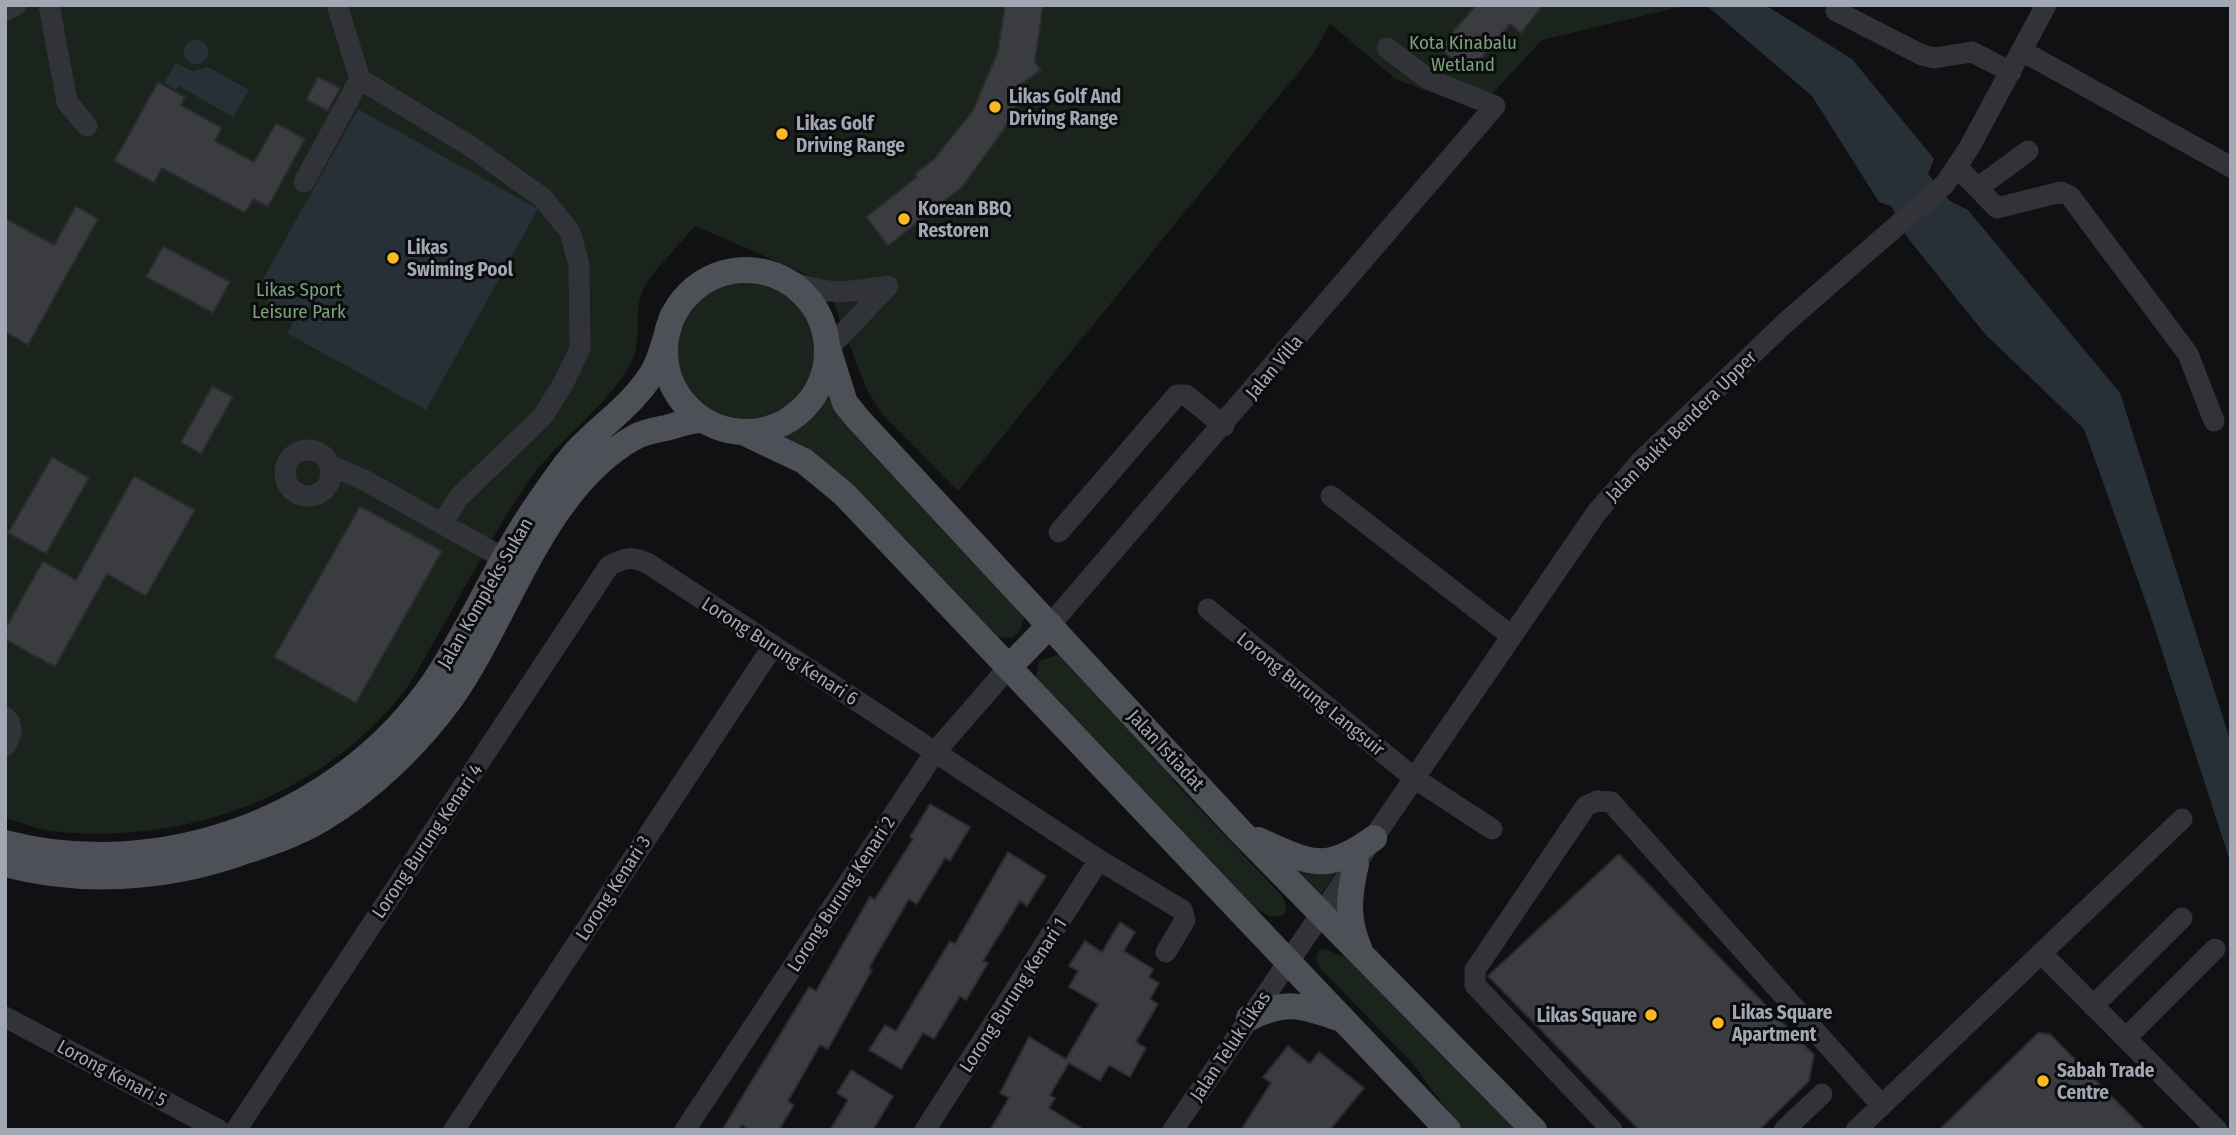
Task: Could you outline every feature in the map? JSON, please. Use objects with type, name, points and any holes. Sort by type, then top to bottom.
[{"type":"main road","points":[[745,433],[771,429],[794,418],[813,399],[825,375],[828,349],[823,322],[810,298],[789,281],[763,271],[736,270],[710,278],[688,294],[672,317],[665,345],[668,374],[680,400],[702,420],[715,427],[745,433],[784,449],[823,475],[1448,1130]]},
{"type":"main road","name":"Jalan Kompleks Sukan","points":[[5,843],[39,852],[70,855],[149,853],[193,845],[279,815],[310,798],[368,757],[408,717],[467,632],[528,517],[576,452],[643,387],[655,369],[672,317]]},
{"type":"main road","name":"Jalan Istiadat","points":[[828,349],[845,403],[858,419],[1241,832],[1534,1130]]},
{"type":"main road","name":"Jalan Kompleks Sukan","points":[[5,864],[68,875],[139,874],[198,867],[262,846],[321,820],[367,787],[414,742],[452,697],[548,529],[576,486],[596,464],[638,435],[702,420]]},
{"type":"main road","points":[[1009,667],[1050,625]]},
{"type":"main road","points":[[1241,832],[1299,859],[1323,862],[1350,856],[1374,838]]},
{"type":"main road","points":[[1356,864],[1349,896],[1350,927],[1361,953]]},
{"type":"main road","points":[[1249,1018],[1272,1006],[1290,1005],[1302,1006],[1343,1020]]},
{"type":"street","points":[[5,11],[16,5]]},
{"type":"street","points":[[49,5],[67,103],[87,126]]},
{"type":"street","points":[[337,5],[360,79],[470,146],[543,198],[570,232],[579,265],[580,349],[563,384],[543,415],[458,497],[442,524]]},
{"type":"street","name":"Jalan Bukit Bendera Upper","points":[[1322,913],[1510,635],[1597,512],[1642,461],[1785,323],[1895,229],[1951,176],[2046,5]]},
{"type":"street","points":[[1836,11],[1922,55],[1934,58],[1972,52],[2011,72]]},
{"type":"street","name":"Jalan Villa","points":[[1050,625],[1224,426],[1495,106],[1428,79],[1387,48]]},
{"type":"street","points":[[2022,51],[2231,167]]},
{"type":"street","points":[[304,182],[360,79]]},
{"type":"street","points":[[1979,187],[2028,151]]},
{"type":"street","points":[[1951,176],[1979,187],[2000,209],[2062,192],[2070,196],[2188,354],[2214,421]]},
{"type":"street","points":[[789,281],[821,292],[845,293],[888,286],[828,349]]},
{"type":"street","points":[[1059,532],[1177,395],[1186,395],[1224,426]]},
{"type":"street","points":[[330,465],[505,559]]},
{"type":"street","points":[[1331,496],[1510,635]]},
{"type":"street","name":"Lorong Burung Kenari 6","points":[[624,558],[634,556],[649,564],[1099,860],[1186,914],[1183,925],[1166,952]]},
{"type":"street","name":"Lorong Burung Kenari 4","points":[[236,1130],[609,566],[624,558]]},
{"type":"street","name":"Lorong Burung Langsuir","points":[[1208,609],[1414,778],[1492,829]]},
{"type":"street","name":"Lorong Kenari 3","points":[[454,1130],[773,646]]},
{"type":"street","name":"Lorong Burung Kenari 2","points":[[685,1130],[934,752],[1009,667]]},
{"type":"street","points":[[5,717],[11,725],[11,735],[5,746]]},
{"type":"street","points":[[1612,1130],[1475,985],[1475,971],[1586,806],[1597,801],[1611,802],[1881,1106]]},
{"type":"street","points":[[1856,1130],[2182,819]]},
{"type":"street","name":"Lorong Burung Kenari 1","points":[[925,1130],[1099,860]]},
{"type":"street","name":"Jalan Teluk Likas","points":[[1179,1128],[1249,1018],[1322,913]]},
{"type":"street","points":[[2093,1006],[2182,918]]},
{"type":"street","points":[[2126,1038],[2215,949]]},
{"type":"street","points":[[2041,954],[2217,1130]]},
{"type":"street","name":"Lorong Kenari 5","points":[[5,1017],[219,1130]]},
{"type":"street","points":[[1784,1130],[1822,1094]]},
{"type":"green space","name":"Likas Sport Leisure Park","points":[[5,5],[1688,5],[1542,40],[1478,109],[1397,80],[1330,24],[1314,53],[958,491],[882,414],[866,388],[826,283],[695,226],[658,268],[642,292],[636,348],[630,365],[607,397],[551,454],[526,485],[413,678],[372,727],[334,759],[291,786],[246,806],[199,821],[150,830],[100,834],[51,831],[5,818]]},
{"type":"green space","points":[[749,281],[776,287],[800,302],[815,326],[821,353],[815,380],[800,404],[776,419],[749,425],[722,419],[698,404],[683,380],[677,353],[683,326],[698,302],[722,287]]},
{"type":"green space","points":[[828,395],[834,407],[1024,617],[1021,629],[1013,638],[994,637],[781,436],[806,423]]},
{"type":"green space","points":[[1061,654],[1142,735],[1178,786],[1282,896],[1287,907],[1283,915],[1272,917],[1248,905],[1036,678],[1039,661]]},
{"type":"green space","points":[[1283,857],[1344,861],[1320,895]]},
{"type":"green space","points":[[1325,949],[1354,961],[1516,1130],[1462,1130],[1412,1063],[1320,968],[1316,957],[1320,950]]},
{"type":"shaded area","points":[[1706,5],[1765,5],[1852,59],[1934,159],[1928,174],[1950,201],[1968,210],[2120,393],[2231,743],[2231,864],[2150,614],[2084,429],[1985,334],[1907,237],[1891,206],[1879,202],[1812,96]]},
{"type":"shaded area","points":[[196,40],[205,43],[208,52],[205,61],[196,64],[187,61],[184,52],[187,43]]},
{"type":"shaded area","points":[[176,63],[192,71],[208,67],[249,90],[233,117],[179,86],[176,90],[164,83]]},
{"type":"shaded area","name":"Likas Swiming Pool","points":[[358,109],[538,209],[426,410],[287,333],[295,319],[266,304],[275,288],[262,281]]},
{"type":"building","name":"Likas Golf And Driving Range","points":[[1005,5],[1043,5],[1035,62],[1041,70],[1020,85],[1028,98],[1017,104],[1005,128],[962,187],[888,246],[866,217],[917,177],[915,174],[934,159],[973,110],[998,51]]},
{"type":"building","points":[[1476,5],[1543,5],[1521,33],[1510,24],[1469,73],[1439,48]]},
{"type":"building","points":[[318,77],[340,88],[328,111],[306,100]]},
{"type":"building","points":[[158,82],[185,97],[181,105],[222,128],[215,141],[254,162],[276,123],[305,139],[268,207],[253,199],[245,213],[162,168],[154,183],[114,161]]},
{"type":"building","points":[[76,206],[98,219],[28,345],[5,332],[5,218],[54,245]]},
{"type":"building","points":[[163,246],[230,282],[213,313],[146,277]]},
{"type":"building","points":[[212,386],[233,397],[201,454],[181,442]]},
{"type":"building","points":[[52,457],[89,478],[46,554],[8,533]]},
{"type":"building","points":[[134,476],[195,510],[146,596],[107,574],[55,667],[5,639],[5,629],[43,561],[76,580]]},
{"type":"building","points":[[360,506],[442,551],[356,703],[274,657]]},
{"type":"building","points":[[930,804],[970,827],[950,861],[945,858],[917,904],[909,899],[869,968],[872,970],[828,1049],[820,1045],[788,1101],[794,1105],[779,1130],[750,1130],[742,1125],[739,1130],[722,1130],[809,987],[816,991],[870,897],[875,899],[913,839],[910,837]]},
{"type":"building","points":[[1008,852],[1046,876],[1027,906],[1020,901],[983,961],[988,963],[966,1000],[960,996],[934,1039],[923,1033],[901,1069],[869,1050],[885,1025],[896,1031],[950,941],[955,944]]},
{"type":"building","name":"Likas Square","points":[[1619,854],[1814,1055],[1809,1081],[1759,1130],[1639,1130],[1488,976]]},
{"type":"building","points":[[1120,922],[1135,932],[1124,951],[1153,969],[1149,977],[1159,983],[1150,999],[1158,1004],[1136,1042],[1146,1048],[1130,1077],[1109,1065],[1100,1081],[1069,1063],[1050,1095],[1055,1098],[1049,1108],[1084,1130],[990,1130],[1009,1098],[1000,1093],[1029,1037],[1066,1059],[1098,1004],[1069,987],[1078,971],[1069,966],[1085,941],[1102,952]]},
{"type":"building","name":"Sabah Trade Centre","points":[[2038,1033],[2050,1034],[2145,1130],[1939,1130]]},
{"type":"building","points":[[1288,1046],[1310,1064],[1319,1052],[1364,1088],[1330,1130],[1241,1130],[1271,1083],[1263,1077]]},
{"type":"building","points":[[851,1070],[893,1096],[873,1130],[830,1130],[848,1100],[837,1093]]},
{"type":"place","name":"Likas Golf And Driving Range","points":[[995,107]]},
{"type":"place","name":"Likas Golf Driving Range","points":[[782,134]]},
{"type":"place","name":"Korean BBQ Restoren","points":[[904,219]]},
{"type":"place","name":"Likas Swiming Pool","points":[[393,258]]},
{"type":"place","name":"Likas Square","points":[[1651,1015]]},
{"type":"place","name":"Likas Square Apartment","points":[[1718,1023]]},
{"type":"place","name":"Sabah Trade Centre","points":[[2043,1081]]},
{"type":"park label","name":"Kota Kinabalu Wetland","points":[[1463,53]]}]
